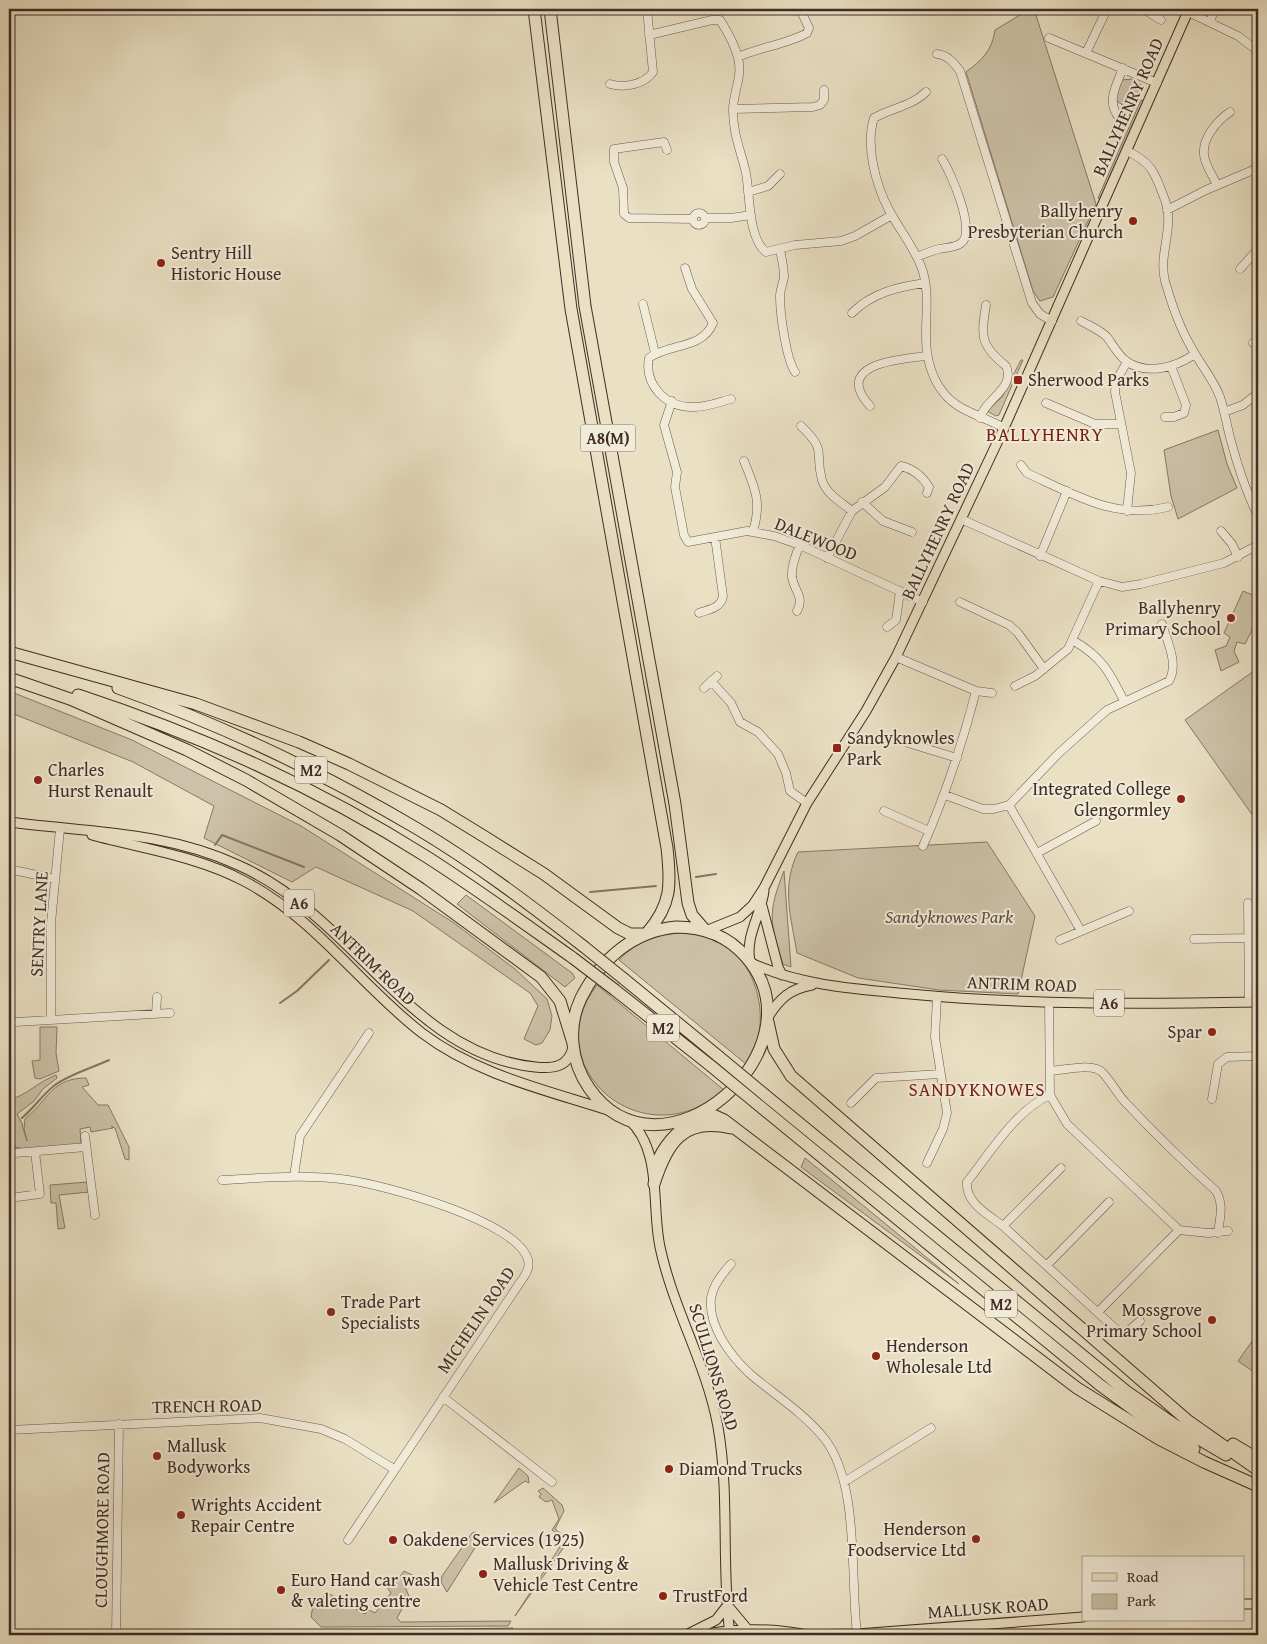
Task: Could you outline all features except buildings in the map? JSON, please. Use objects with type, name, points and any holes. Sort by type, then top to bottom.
[{"type":"highway","name":"A8(M)","points":[[534,9],[571,309],[667,848],[670,889],[663,911],[645,933]]},
{"type":"highway","name":"A8(M)","points":[[550,9],[573,215],[592,351],[675,804],[688,903],[692,915],[707,930]]},
{"type":"highway","points":[[9,654],[196,704],[255,724],[332,756],[396,786],[478,832],[544,874],[624,932],[645,933]]},
{"type":"highway","name":"M2","points":[[9,654],[67,671],[158,702],[210,723],[300,764],[418,829],[480,870],[583,946],[1126,1390],[1175,1425],[1258,1470]]},
{"type":"highway","points":[[9,677],[70,699],[187,750],[246,780],[340,835],[421,889],[541,977],[560,1002],[573,1045]]},
{"type":"highway","name":"M2","points":[[9,677],[124,710],[187,734],[318,795],[426,857],[573,958],[614,990],[710,1066],[1100,1385],[1182,1442],[1258,1486]]},
{"type":"highway","name":"A6","points":[[676,927],[707,930],[736,947],[751,962],[763,985],[768,1019],[763,1044],[750,1066],[724,1097],[707,1111],[694,1117],[652,1125],[628,1119],[601,1101],[588,1087],[578,1069],[573,1045],[575,1018],[585,992],[612,956],[626,944],[645,933],[676,927]]},
{"type":"highway","points":[[768,1019],[774,1050],[791,1076],[1187,1420],[1258,1470]]},
{"type":"highway","points":[[694,1117],[713,1115],[735,1129],[1077,1388],[1159,1439],[1258,1486]]},
{"type":"highway","points":[[654,1184],[666,1150],[686,1130],[708,1125],[735,1129]]},
{"type":"highway","points":[[1156,1393],[1258,1459]]},
{"type":"main road","name":"BALLYHENRY ROAD","points":[[707,930],[740,917],[753,906],[807,803],[866,710],[896,657],[1004,428],[1188,10]]},
{"type":"main road","name":"ANTRIM ROAD","points":[[9,822],[80,831],[116,832],[172,842],[216,855],[257,874],[280,888],[312,913],[429,1023],[458,1043],[509,1064],[553,1068],[564,1064],[569,1059],[573,1045]]},
{"type":"main road","name":"ANTRIM ROAD","points":[[80,831],[192,860],[244,881],[273,899],[308,925],[408,1021],[454,1054],[500,1076],[616,1112]]},
{"type":"main road","name":"BALLYHENRY ROAD","points":[[751,962],[749,943],[762,904],[764,888]]},
{"type":"main road","points":[[762,904],[778,967],[782,975]]},
{"type":"main road","name":"ANTRIM ROAD","points":[[751,962],[782,975],[815,984],[937,996],[1049,1002],[1254,1002]]},
{"type":"main road","name":"ANTRIM ROAD","points":[[768,1019],[786,994],[792,990],[815,984]]},
{"type":"main road","name":"SCULLIONS ROAD","points":[[654,1171],[661,1152],[670,1140],[694,1117]]},
{"type":"main road","name":"SCULLIONS ROAD","points":[[628,1119],[644,1138],[654,1171],[655,1216],[661,1253],[718,1427],[725,1488],[729,1634]]},
{"type":"main road","points":[[1244,1604],[1258,1604]]},
{"type":"main road","points":[[686,1635],[713,1622],[728,1606],[748,1630],[729,1634],[702,1635]]},
{"type":"main road","name":"MALLUSK ROAD","points":[[748,1630],[792,1632],[806,1635],[904,1633],[1082,1617]]},
{"type":"street","points":[[610,84],[622,85],[648,80],[653,72],[647,9]]},
{"type":"street","points":[[738,57],[757,48],[799,37],[807,33],[809,28],[800,9]]},
{"type":"street","points":[[1086,53],[1107,9]]},
{"type":"street","points":[[1144,9],[1162,20]]},
{"type":"street","points":[[1210,21],[1215,9]]},
{"type":"street","points":[[1188,10],[1238,36],[1258,51]]},
{"type":"street","points":[[649,35],[712,20],[720,20],[738,57],[740,71],[733,109],[734,136],[746,173],[751,215],[759,247],[766,252],[795,245],[841,241],[855,236],[892,215]]},
{"type":"street","points":[[1049,38],[1157,83]]},
{"type":"street","points":[[937,54],[942,54],[954,62],[960,71],[1032,303],[1044,318],[1052,321]]},
{"type":"street","points":[[1117,115],[1112,108],[1112,96],[1123,68]]},
{"type":"street","points":[[733,109],[814,107],[824,100],[824,90]]},
{"type":"street","points":[[926,92],[910,104],[886,111],[874,118],[871,139],[874,165],[892,215],[917,257],[925,283],[925,348],[939,387],[962,410],[1004,428]]},
{"type":"street","points":[[1217,185],[1204,156],[1204,146],[1219,119],[1230,112]]},
{"type":"street","points":[[667,150],[664,142],[614,149],[614,162],[623,188],[624,214],[629,218],[693,219],[696,224],[701,224],[705,218],[731,218],[751,215]]},
{"type":"street","points":[[1127,151],[1143,159],[1151,169],[1167,210],[1169,231],[1162,263],[1165,280],[1188,342],[1210,376],[1224,412],[1240,473],[1258,516]]},
{"type":"street","points":[[917,257],[941,248],[954,247],[963,242],[966,237],[967,228],[956,186],[942,160]]},
{"type":"street","points":[[1167,210],[1217,185],[1258,168]]},
{"type":"street","points":[[748,192],[768,186],[780,174]]},
{"type":"street","points":[[1240,269],[1258,249]]},
{"type":"street","points":[[780,250],[784,271],[780,305],[786,336],[786,352],[795,372]]},
{"type":"street","points":[[685,268],[692,289],[713,323],[703,337],[675,348],[655,353],[649,358],[651,383],[656,391],[672,401],[692,407],[731,399]]},
{"type":"street","points":[[852,313],[860,304],[895,287],[925,283]]},
{"type":"street","points":[[643,304],[655,353]]},
{"type":"street","points":[[980,418],[984,407],[1004,387],[1008,378],[1006,366],[993,357],[984,342],[986,305]]},
{"type":"street","points":[[1081,321],[1106,336],[1127,362],[1152,370],[1172,366],[1195,354]]},
{"type":"street","points":[[870,406],[858,389],[857,384],[863,373],[876,365],[927,356]]},
{"type":"street","points":[[1127,362],[1116,380],[1115,392],[1131,473],[1128,511]]},
{"type":"street","points":[[1165,417],[1174,417],[1184,413],[1186,409],[1186,404],[1172,366]]},
{"type":"street","points":[[1224,412],[1243,405],[1258,393]]},
{"type":"street","name":"DALEWOOD","points":[[672,401],[664,425],[677,472],[675,487],[684,535],[688,542],[753,532],[800,544],[923,602]]},
{"type":"street","points":[[1046,403],[1095,424],[1120,424]]},
{"type":"street","points":[[801,426],[818,444],[822,480],[825,487],[833,497],[852,511]]},
{"type":"street","points":[[744,461],[758,500],[759,514],[753,532]]},
{"type":"street","points":[[1021,465],[1027,473],[1086,500],[1128,511],[1148,512],[1168,507]]},
{"type":"street","points":[[827,558],[852,511],[885,487],[901,466],[911,468],[924,479],[929,487],[927,493]]},
{"type":"street","points":[[1040,556],[1067,491]]},
{"type":"street","points":[[862,502],[883,521],[912,532]]},
{"type":"street","points":[[961,520],[1099,581],[1122,587],[1210,567],[1238,557],[1258,545]]},
{"type":"street","points":[[1221,531],[1232,544],[1238,557]]},
{"type":"street","points":[[699,612],[717,607],[722,603],[723,596],[715,537]]},
{"type":"street","points":[[797,611],[801,605],[801,598],[792,576],[800,544]]},
{"type":"street","points":[[1016,686],[1044,669],[1068,649],[1074,641],[1099,581]]},
{"type":"street","points":[[887,627],[896,620],[900,591]]},
{"type":"street","points":[[960,602],[1009,625],[1018,632],[1044,669]]},
{"type":"street","points":[[945,795],[983,809],[994,809],[1009,805],[1107,710],[1124,701],[1159,688],[1169,681],[1173,674],[1173,663],[1162,624]]},
{"type":"street","points":[[1074,641],[1095,653],[1105,664],[1124,701]]},
{"type":"street","points":[[896,657],[976,691],[992,692]]},
{"type":"street","points":[[704,688],[714,679],[731,703],[740,722],[758,732],[778,754],[786,773],[790,791],[807,803]]},
{"type":"street","points":[[923,846],[945,795],[976,691]]},
{"type":"street","points":[[908,743],[957,758]]},
{"type":"street","points":[[1009,805],[1080,931]]},
{"type":"street","points":[[884,811],[930,831]]},
{"type":"street","points":[[1037,853],[1096,821]]},
{"type":"street","name":"SENTRY LANE","points":[[51,1020],[50,923],[60,829]]},
{"type":"street","points":[[9,873],[18,871],[55,879]]},
{"type":"street","points":[[1248,904],[1248,938],[1254,1002]]},
{"type":"street","points":[[1060,940],[1129,911]]},
{"type":"street","points":[[1194,939],[1248,938]]},
{"type":"street","points":[[927,1163],[943,1129],[947,1113],[936,1037],[937,996]]},
{"type":"street","points":[[156,1014],[157,997]]},
{"type":"street","points":[[1049,1002],[1050,1095],[1067,1124],[1179,1230],[1228,1231]]},
{"type":"street","points":[[20,1024],[51,1020],[170,1013]]},
{"type":"street","points":[[294,1176],[300,1136],[369,1033]]},
{"type":"street","points":[[1212,1099],[1218,1064],[1227,1057],[1258,1056]]},
{"type":"street","points":[[1050,1071],[1081,1068],[1098,1069],[1106,1075],[1111,1086],[1126,1103],[1216,1191],[1222,1210],[1218,1232]]},
{"type":"street","points":[[850,1103],[876,1078],[940,1074]]},
{"type":"street","points":[[1050,1095],[1032,1104],[967,1182],[966,1190],[971,1200],[1047,1265],[1118,1331],[1126,1333],[1140,1320]]},
{"type":"street","points":[[85,1136],[95,1215]]},
{"type":"street","points":[[9,1149],[15,1153],[86,1147]]},
{"type":"street","points":[[17,1197],[40,1194],[35,1152]]},
{"type":"street","points":[[1003,1226],[1061,1168]]},
{"type":"street","name":"MICHELIN ROAD","points":[[222,1180],[294,1176],[347,1180],[399,1190],[437,1202],[480,1220],[522,1248],[528,1259],[529,1267],[348,1540]]},
{"type":"street","points":[[1047,1265],[1109,1202]]},
{"type":"street","points":[[1098,1312],[1179,1230]]},
{"type":"street","points":[[731,1264],[717,1282],[711,1297],[712,1310],[723,1340],[744,1368],[822,1436],[836,1456],[844,1482],[857,1634]]},
{"type":"street","points":[[443,1397],[552,1482]]},
{"type":"street","name":"TRENCH ROAD","points":[[9,1430],[242,1418],[298,1423],[321,1429],[345,1439],[394,1469]]},
{"type":"street","name":"CLOUGHMORE ROAD","points":[[116,1635],[118,1424]]},
{"type":"street","points":[[844,1482],[931,1428]]},
{"type":"green space","points":[[1030,9],[1034,9],[1096,204],[1053,297],[1040,301],[1033,291],[966,72],[989,49],[995,30]]},
{"type":"green space","points":[[1131,79],[1144,87],[1124,129],[1122,118],[1127,111],[1124,106],[1114,99],[1122,80]]},
{"type":"green space","points":[[1141,100],[1144,101],[1100,200],[1098,198]]},
{"type":"green space","points":[[1021,360],[1023,360],[999,415],[996,416],[987,411],[1002,397]]},
{"type":"green space","points":[[1218,430],[1227,464],[1237,488],[1178,519],[1171,496],[1164,450]]},
{"type":"green space","points":[[1243,591],[1255,596],[1253,602],[1258,605],[1258,618],[1245,644],[1237,642],[1234,651],[1239,662],[1221,671],[1215,650],[1226,646],[1230,637],[1224,633]]},
{"type":"green space","points":[[1258,668],[1258,823],[1185,720]]},
{"type":"green space","points":[[9,691],[132,740],[301,826],[454,923],[515,969],[547,999],[552,1016],[550,1030],[542,1043],[536,1045],[524,1039],[538,1006],[530,993],[413,911],[316,867],[292,882],[204,838],[214,806],[133,762],[9,712]]},
{"type":"green space","name":"Sandyknowes Park","points":[[987,842],[1035,916],[1018,994],[939,990],[858,978],[797,953],[790,914],[789,890],[790,877],[798,852]]},
{"type":"green space","points":[[784,871],[791,967],[783,964],[775,938],[772,918],[775,898]]},
{"type":"green space","points":[[466,895],[572,973],[575,978],[565,987],[457,904]]},
{"type":"green space","points":[[689,932],[713,938],[729,947],[748,970],[759,999],[760,1015],[755,1047],[746,1064],[619,960],[642,942],[669,934]]},
{"type":"green space","points":[[597,985],[724,1090],[693,1109],[662,1115],[632,1110],[607,1095],[588,1073],[579,1046],[581,1016]]},
{"type":"green space","points":[[40,1027],[57,1027],[56,1053],[59,1071],[40,1079],[35,1078],[32,1061],[40,1060]]},
{"type":"green space","points":[[56,1075],[57,1078],[43,1089],[34,1101],[17,1114],[23,1125],[22,1125],[27,1141],[24,1129],[25,1119],[51,1091],[65,1082],[86,1078],[89,1085],[82,1087],[98,1105],[108,1105],[129,1147],[129,1160],[125,1159],[115,1128],[111,1126],[113,1128],[91,1132],[90,1127],[80,1129],[81,1142],[78,1144],[24,1149],[15,1147],[9,1100]]},
{"type":"green space","points":[[805,1158],[959,1284],[801,1167]]},
{"type":"green space","points":[[88,1182],[89,1192],[59,1195],[65,1228],[58,1229],[56,1203],[51,1203],[50,1185]]},
{"type":"green space","points":[[1258,1333],[1258,1375],[1238,1361]]},
{"type":"green space","points":[[519,1468],[528,1476],[529,1483],[525,1481],[494,1503]]},
{"type":"green space","points":[[543,1488],[562,1505],[564,1511],[555,1529],[569,1540],[515,1616],[565,1539],[552,1530],[559,1519],[552,1500],[546,1502],[539,1497],[541,1494],[538,1491]]},
{"type":"green space","points":[[475,1532],[480,1536],[478,1543],[447,1592],[441,1582],[442,1576],[472,1533]]},
{"type":"green space","points":[[404,1571],[414,1576],[405,1587],[409,1596],[397,1618],[401,1622],[511,1621],[508,1626],[321,1627],[311,1617],[314,1600],[321,1602],[326,1592],[365,1614],[369,1610],[375,1613],[391,1593],[386,1586],[392,1587]]},
{"type":"green space","points":[[513,1628],[511,1630],[396,1633],[397,1630]]},
{"type":"waterway","points":[[215,845],[222,835],[304,867]]},
{"type":"waterway","points":[[696,877],[716,874]]},
{"type":"waterway","points":[[590,892],[656,886]]},
{"type":"waterway","points":[[280,1003],[297,991],[329,960]]},
{"type":"waterway","points":[[22,1118],[55,1085],[74,1074],[109,1060]]},
{"type":"place","name":"Ballyhenry Presbyterian Church","points":[[1133,221]]},
{"type":"place","name":"Sentry Hill Historic House","points":[[161,263]]},
{"type":"place","name":"Sherwood Parks","points":[[1018,380]]},
{"type":"place","name":"Ballyhenry Primary School","points":[[1231,618]]},
{"type":"place","name":"Sandyknowles Park","points":[[837,748]]},
{"type":"place","name":"Charles Hurst Renault","points":[[38,780]]},
{"type":"place","name":"Integrated College Glengormley","points":[[1181,799]]},
{"type":"place","name":"Spar","points":[[1212,1032]]},
{"type":"place","name":"Trade Part Specialists","points":[[331,1312]]},
{"type":"place","name":"Mossgrove Primary School","points":[[1212,1320]]},
{"type":"place","name":"Henderson Wholesale Ltd","points":[[876,1356]]},
{"type":"place","name":"Mallusk Bodyworks","points":[[157,1456]]},
{"type":"place","name":"Diamond Trucks","points":[[669,1469]]},
{"type":"place","name":"Wrights Accident Repair Centre","points":[[181,1515]]},
{"type":"place","name":"Henderson Foodservice Ltd","points":[[976,1539]]},
{"type":"place","name":"Oakdene Services (1925)","points":[[393,1540]]},
{"type":"place","name":"Mallusk Driving & Vehicle Test Centre","points":[[483,1574]]},
{"type":"place","name":"Euro Hand car wash & valeting centre","points":[[281,1590]]},
{"type":"place","name":"TrustFord","points":[[663,1596]]},
{"type":"district","name":"BALLYHENRY","points":[[1045,434]]},
{"type":"district","name":"SANDYKNOWES","points":[[977,1089]]}]
